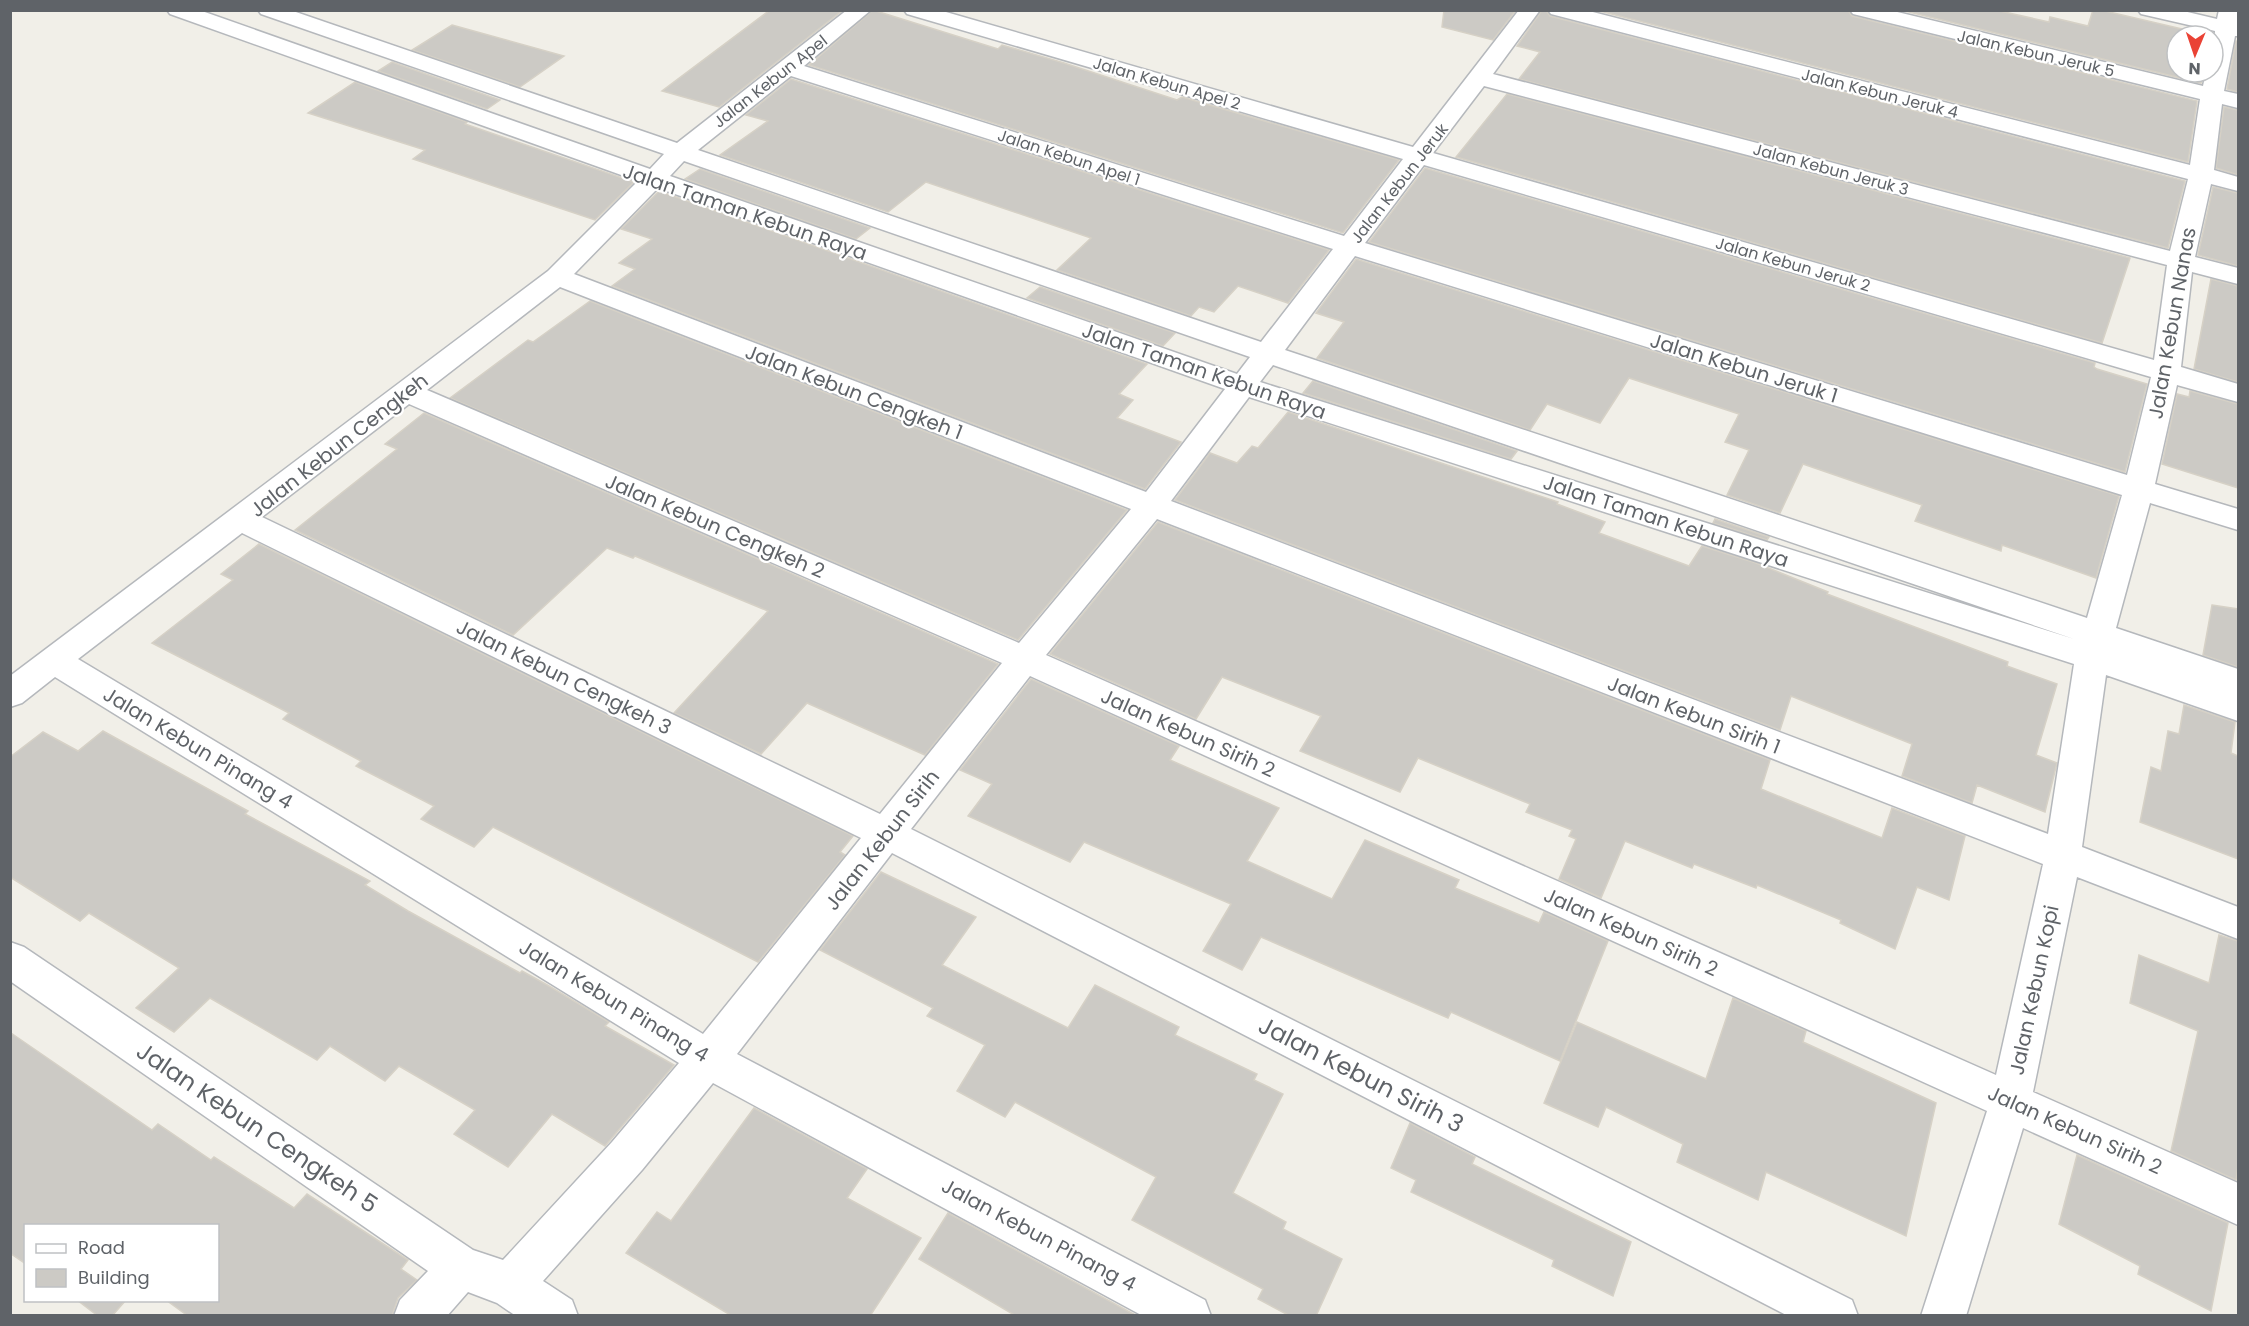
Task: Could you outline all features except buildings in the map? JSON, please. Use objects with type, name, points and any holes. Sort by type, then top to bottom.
[{"type":"street","name":"Jalan Taman Kebun Raya","points":[[177,10],[1243,386],[2096,645],[2238,682]]},
{"type":"street","name":"Jalan Taman Kebun Raya","points":[[268,10],[1266,353],[2096,645],[2238,708]]},
{"type":"street","name":"Jalan Kebun Apel","points":[[652,179],[680,152],[861,10]]},
{"type":"street","name":"Jalan Kebun Apel 2","points":[[914,10],[1421,155]]},
{"type":"street","name":"Jalan Kebun Jeruk","points":[[1243,386],[1266,353],[1481,78],[1530,10]]},
{"type":"street","name":"Jalan Kebun Jeruk 4","points":[[1558,10],[2238,184]]},
{"type":"street","name":"Jalan Kebun Jeruk 5","points":[[1860,10],[2238,100]]},
{"type":"street","points":[[2148,10],[2231,23]]},
{"type":"street","name":"Jalan Kebun Nanas","points":[[2096,645],[2139,489],[2166,373],[2181,260],[2201,176],[2212,95],[2231,23]]},
{"type":"street","name":"Jalan Kebun Apel 1","points":[[788,68],[1349,246]]},
{"type":"street","name":"Jalan Kebun Jeruk 3","points":[[1481,78],[2238,276]]},
{"type":"street","name":"Jalan Kebun Jeruk 2","points":[[1421,155],[2238,393]]},
{"type":"street","name":"Jalan Kebun Cengkeh","points":[[10,694],[557,278],[652,179]]},
{"type":"street","name":"Jalan Kebun Jeruk 1","points":[[1349,246],[2238,520]]},
{"type":"street","name":"Jalan Kebun Cengkeh 1","points":[[557,278],[1150,507]]},
{"type":"street","name":"Jalan Kebun Sirih","points":[[510,1285],[627,1156],[708,1059],[1024,659],[1150,507],[1243,386]]},
{"type":"street","name":"Jalan Kebun Cengkeh 2","points":[[407,392],[1024,659]]},
{"type":"street","name":"Jalan Kebun Sirih 1","points":[[1150,507],[2238,923]]},
{"type":"street","name":"Jalan Kebun Cengkeh 3","points":[[241,520],[886,834]]},
{"type":"street","name":"Jalan Kebun Kopi","points":[[1943,1316],[2010,1102],[2063,856],[2096,645]]},
{"type":"street","name":"Jalan Kebun Sirih 2","points":[[1024,659],[2238,1203]]},
{"type":"street","name":"Jalan Kebun Pinang 4","points":[[53,660],[708,1059],[1189,1316]]},
{"type":"street","name":"Jalan Kebun Sirih 3","points":[[886,834],[1836,1316]]},
{"type":"street","name":"Jalan Kebun Cengkeh 5","points":[[10,959],[461,1268],[510,1285],[556,1316]]},
{"type":"street","points":[[416,1316],[461,1268]]}]
